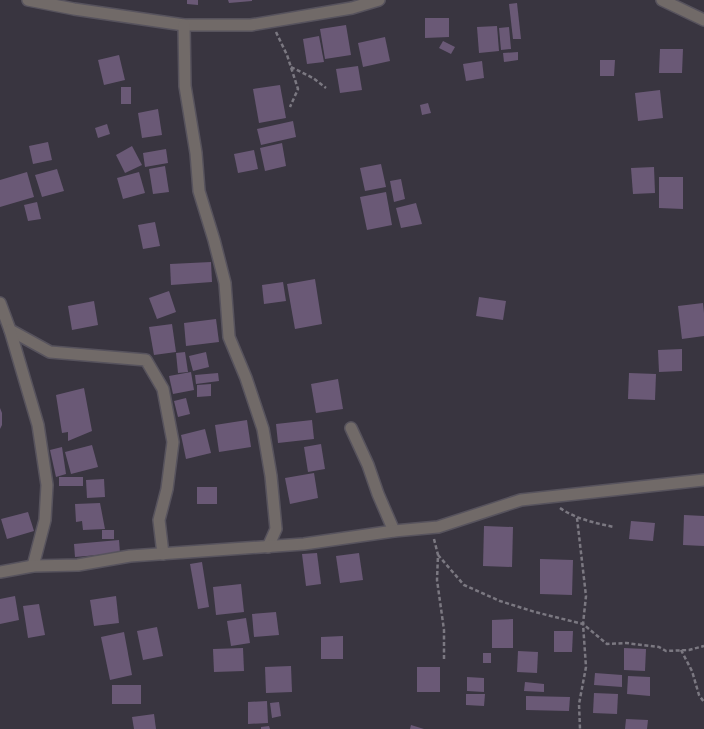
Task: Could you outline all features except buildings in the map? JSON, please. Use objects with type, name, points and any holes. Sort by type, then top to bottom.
[{"type":"street","points":[[28,0],[74,9],[184,25],[252,25],[352,8],[379,0]]},
{"type":"street","points":[[662,0],[704,20]]},
{"type":"street","points":[[184,25],[184,86],[196,152],[199,192],[225,283],[228,338],[246,378],[264,429],[276,529],[268,547]]},
{"type":"street","points":[[0,303],[10,330],[38,425],[47,485],[45,520],[33,566]]},
{"type":"street","points":[[10,330],[50,352],[146,360],[163,389],[173,442],[167,489],[159,520],[162,554]]},
{"type":"street","points":[[351,428],[394,531]]},
{"type":"street","points":[[0,572],[33,566],[78,565],[130,556],[304,544],[394,531],[431,528],[521,500],[704,480]]},
{"type":"path","points":[[271,22],[287,54],[298,89],[290,107]]},
{"type":"path","points":[[291,67],[313,78],[326,88]]},
{"type":"path","points":[[544,498],[572,516],[614,527]]},
{"type":"path","points":[[577,518],[586,596],[583,624],[586,668],[579,704],[580,729]]},
{"type":"path","points":[[431,528],[438,555],[437,580],[444,630],[444,660]]},
{"type":"path","points":[[438,555],[464,585],[500,601],[583,624],[607,644],[626,643],[659,647],[666,650],[689,650],[704,646]]},
{"type":"path","points":[[680,650],[692,671],[699,695],[704,702]]}]
